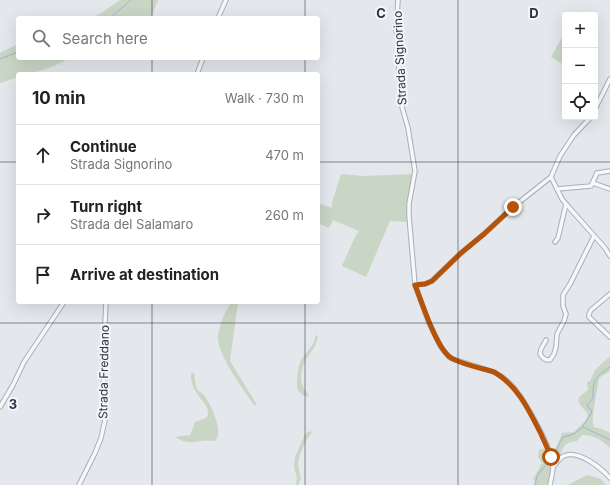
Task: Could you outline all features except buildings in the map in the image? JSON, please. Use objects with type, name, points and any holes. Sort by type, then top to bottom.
[{"type":"street","points":[[219,16],[226,0]]},
{"type":"street","name":"Strada Signorino","points":[[398,0],[396,31],[399,42],[399,69],[402,107],[408,128],[415,170],[409,204],[415,285],[429,322],[441,347],[449,357],[494,372],[500,375],[515,389],[535,421],[549,451],[553,467],[550,485]]},
{"type":"street","points":[[198,72],[202,60]]},
{"type":"street","points":[[598,103],[610,79]]},
{"type":"street","points":[[415,285],[425,284],[432,281],[513,207],[551,177],[560,156],[570,140],[588,120]]},
{"type":"street","points":[[557,189],[591,186],[597,173],[610,170]]},
{"type":"street","points":[[551,177],[566,204],[610,256]]},
{"type":"street","points":[[593,183],[610,189]]},
{"type":"street","points":[[555,242],[558,238],[566,204]]},
{"type":"street","points":[[546,340],[540,354],[546,360],[550,360],[556,347],[557,334],[566,314],[563,306],[563,295],[594,236]]},
{"type":"street","points":[[610,294],[591,310],[589,314],[589,317],[610,337]]},
{"type":"street","points":[[0,407],[24,362],[63,304]]},
{"type":"street","name":"Strada Freddano","points":[[79,485],[99,443],[104,420],[103,365],[106,304]]},
{"type":"street","points":[[553,467],[563,456],[572,454],[582,456],[610,478]]},
{"type":"green space","points":[[120,0],[158,0],[152,16],[96,16]]},
{"type":"green space","points":[[562,37],[562,64],[551,57]]},
{"type":"green space","points":[[16,45],[16,60],[65,60],[51,67],[34,72],[16,72],[16,78],[0,83],[0,53]]},
{"type":"green space","points":[[341,174],[363,176],[414,174],[407,204],[407,222],[390,221],[366,277],[342,266],[359,231],[333,220],[329,228],[320,224],[320,204],[332,208],[332,203]]},
{"type":"green space","points":[[238,304],[230,361],[257,405],[254,405],[237,380],[225,360],[218,342],[220,326],[230,305]]},
{"type":"green space","points":[[316,335],[318,336],[317,341],[303,365],[301,374],[301,383],[308,397],[302,395],[297,389],[298,372],[301,361],[312,345]]},
{"type":"green space","points":[[610,356],[610,371],[599,378],[593,423],[594,427],[610,433],[610,448],[597,438],[590,435],[582,435],[577,441],[571,442],[564,446],[560,456],[554,463],[553,456],[562,433],[574,432],[586,420],[588,414],[580,404],[580,396],[588,390],[587,382],[590,381],[595,370]]},
{"type":"green space","points":[[191,373],[194,373],[197,389],[206,398],[216,420],[218,432],[215,441],[208,440],[186,442],[175,437],[190,435],[195,422],[206,418],[208,415],[206,406],[194,387]]},
{"type":"green space","points":[[311,431],[312,432],[300,455],[298,465],[301,479],[298,485],[296,485],[297,478],[294,467],[295,457],[305,434]]},
{"type":"green space","points":[[544,448],[550,461],[549,485],[534,485],[535,482],[533,479],[542,463],[538,457],[539,450]]},
{"type":"green space","points":[[587,475],[601,479],[606,485],[568,485]]},
{"type":"waterway","points":[[112,16],[131,0]]},
{"type":"waterway","points":[[0,59],[16,53]]},
{"type":"waterway","points":[[583,426],[592,412],[587,405],[593,398],[594,383],[598,377],[610,367]]},
{"type":"waterway","points":[[553,456],[563,437],[574,434],[583,427],[610,440]]},
{"type":"waterway","points":[[535,485],[537,476],[550,460]]},
{"type":"route","points":[[513,207],[432,281],[425,284],[415,285],[429,322],[445,353],[453,359],[500,375],[515,389],[535,421],[551,457]]}]
